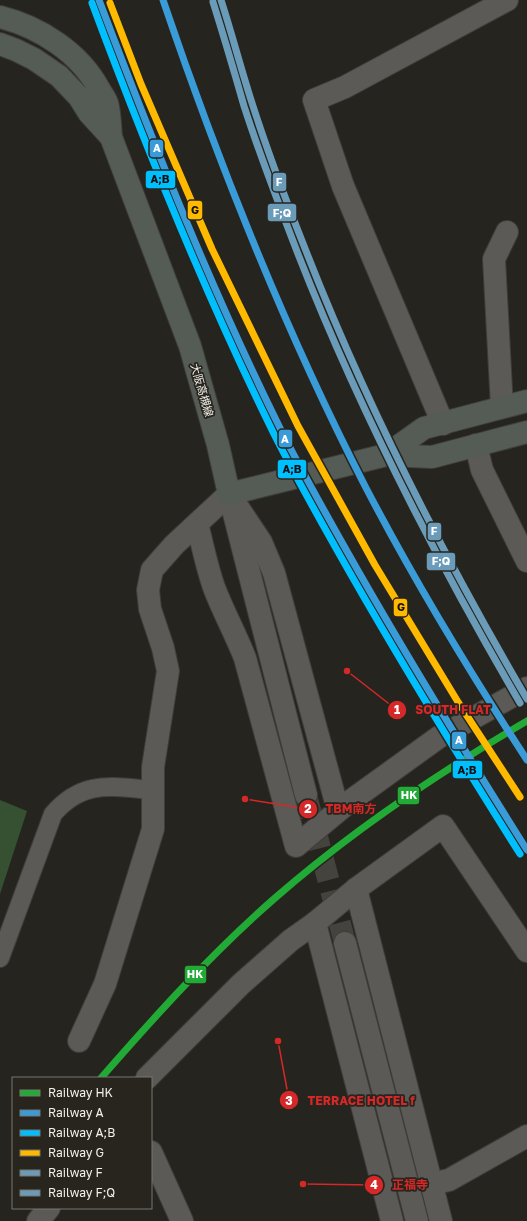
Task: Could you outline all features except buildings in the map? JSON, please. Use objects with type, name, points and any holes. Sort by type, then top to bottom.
[{"type":"main road","name":"大阪高槻線","points":[[0,17],[30,28],[50,38],[75,58],[86,68],[107,103],[111,137],[190,346],[218,445],[229,494]]},
{"type":"main road","name":"大阪高槻線","points":[[0,44],[34,59],[59,76],[79,97],[90,113],[111,137]]},
{"type":"main road","points":[[386,454],[424,428],[527,401]]},
{"type":"main road","points":[[229,494],[386,454],[432,457],[527,432]]},
{"type":"street","points":[[443,424],[343,186],[314,100],[345,87],[507,0]]},
{"type":"street","points":[[502,407],[494,259],[507,232]]},
{"type":"street","points":[[476,445],[482,470],[527,561]]},
{"type":"street","points":[[79,1041],[106,984],[152,829],[153,767],[168,671],[163,648],[150,609],[148,590],[152,570],[174,545],[229,494]]},
{"type":"street","points":[[229,494],[306,795]]},
{"type":"street","points":[[229,494],[261,542],[274,573],[338,810]]},
{"type":"street","points":[[197,524],[214,588],[245,658],[296,846],[338,810],[439,737],[527,688]]},
{"type":"street","points":[[0,958],[53,814],[60,806],[67,799],[88,789],[101,787],[153,790]]},
{"type":"street","points":[[148,1077],[241,984],[291,940],[315,923],[356,889],[443,826],[527,951]]},
{"type":"street","points":[[356,889],[441,1221]]},
{"type":"street","points":[[315,923],[392,1221]]},
{"type":"street","points":[[344,943],[417,1221]]},
{"type":"street","points":[[431,1184],[448,1180],[527,1136]]},
{"type":"street","points":[[152,1154],[182,1221]]},
{"type":"street","points":[[38,1221],[48,1209]]},
{"type":"green space","points":[[0,800],[27,811],[0,894]]},
{"type":"tunnel","points":[[306,795],[345,943]]},
{"type":"rail line","name":"A","points":[[99,0],[184,216],[207,270],[230,323],[295,458],[388,623],[527,850]]},
{"type":"rail line","name":"A","points":[[163,0],[207,125],[255,247],[307,367],[335,427],[422,591],[527,760]]},
{"type":"rail line","name":"F","points":[[221,0],[252,103],[278,178],[354,367],[436,535],[527,699]]},
{"type":"rail line","name":"F;Q","points":[[213,2],[244,106],[263,162],[298,254],[347,370],[400,483],[429,539],[458,594],[520,703]]},
{"type":"rail line","name":"A;B","points":[[92,3],[133,112],[200,273],[223,326],[288,462],[381,627],[520,854]]},
{"type":"rail line","name":"G","points":[[110,3],[141,84],[212,249],[298,426],[375,565],[458,702],[520,797]]},
{"type":"rail line","name":"HK","points":[[102,1077],[164,1008],[229,940],[275,898],[335,849],[397,804],[461,761],[527,721]]},
{"type":"place","name":"SOUTH FLAT","points":[[347,671]]},
{"type":"place","name":"TBM南方","points":[[245,799]]},
{"type":"place","name":"TERRACE HOTEL f","points":[[278,1041]]},
{"type":"place","name":"正福寺","points":[[303,1184]]}]
